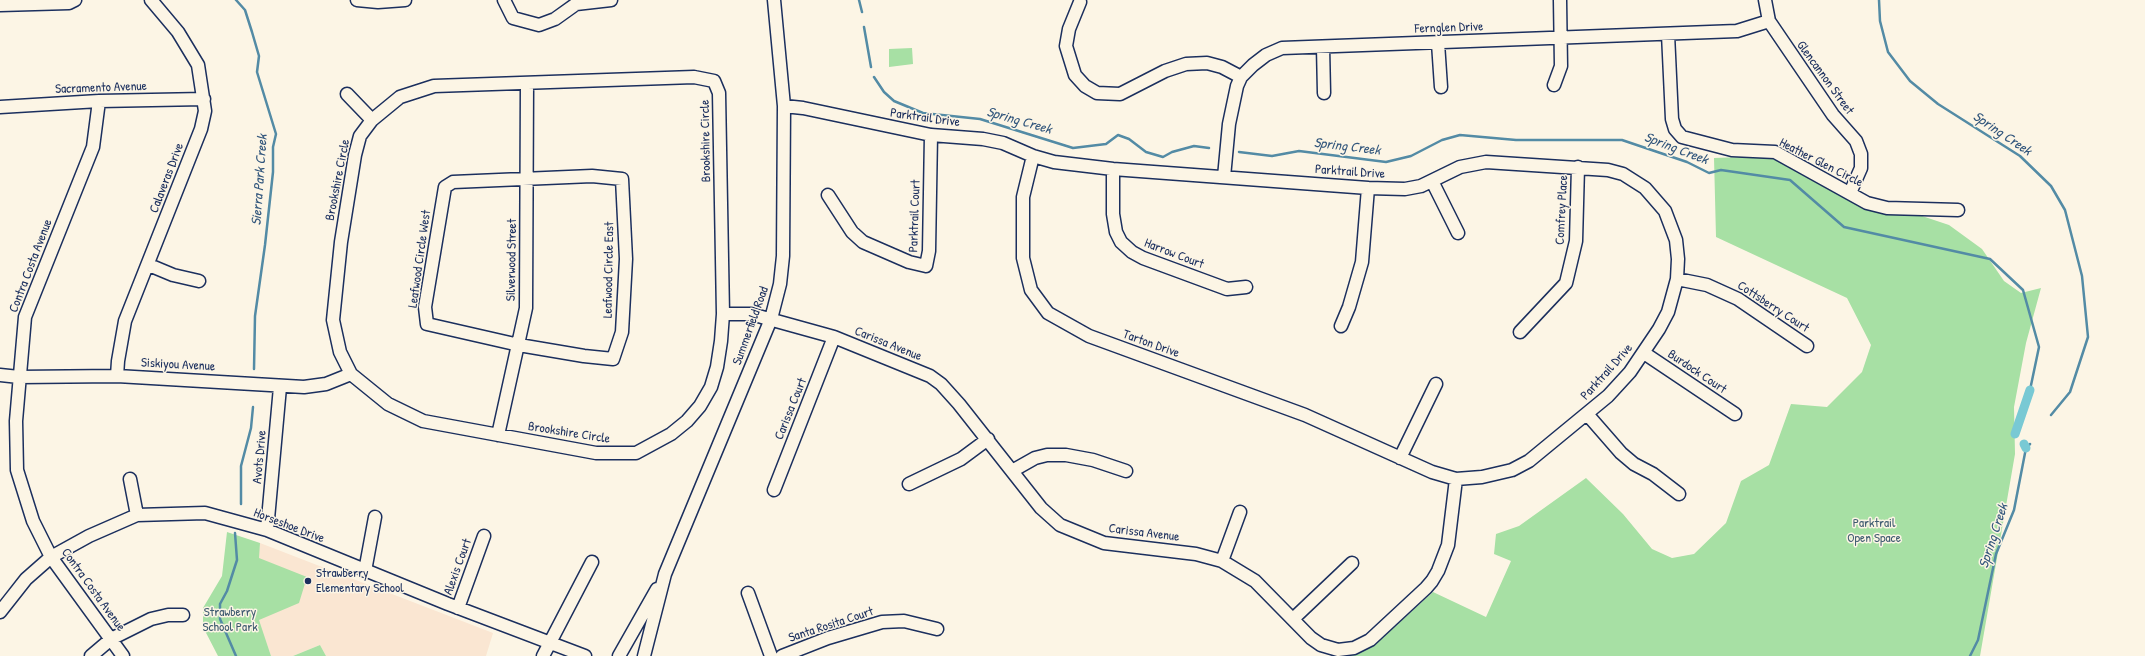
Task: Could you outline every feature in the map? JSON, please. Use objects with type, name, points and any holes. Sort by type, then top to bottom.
[{"type":"street","points":[[0,5],[69,3],[74,0]]},
{"type":"street","name":"Calaveras Drive","points":[[117,376],[125,321],[149,265],[201,129],[205,111],[198,65],[178,32],[151,0]]},
{"type":"street","points":[[357,0],[378,2],[405,0]]},
{"type":"street","points":[[504,0],[513,18],[539,25],[555,19],[576,4],[611,0]]},
{"type":"street","name":"Summerfield Road","points":[[619,656],[665,574],[771,320],[780,284],[783,256],[784,106],[774,0]]},
{"type":"street","points":[[1554,85],[1561,66],[1560,0]]},
{"type":"street","name":"Glencannon Street","points":[[1765,0],[1768,21],[1832,115],[1856,141],[1861,154],[1861,168],[1850,193]]},
{"type":"street","points":[[1080,2],[1069,29],[1066,46],[1075,75],[1085,86],[1096,93],[1120,94],[1165,70],[1186,64],[1222,66],[1241,77]]},
{"type":"street","name":"Fernglen Drive","points":[[1224,177],[1233,97],[1241,77],[1266,55],[1282,48],[1737,31],[1768,21]]},
{"type":"street","name":"Heather Glen Circle","points":[[1668,34],[1672,119],[1678,134],[1682,137],[1732,150],[1775,152],[1867,203],[1887,208],[1958,210]]},
{"type":"street","points":[[1438,43],[1441,87]]},
{"type":"street","points":[[1323,47],[1324,94]]},
{"type":"street","name":"Brookshire Circle","points":[[694,77],[714,81],[719,93],[723,314],[717,367],[711,387],[700,406],[687,421],[671,434],[636,453],[596,453],[423,421],[388,404],[351,374],[340,352],[333,320],[341,242],[354,155],[360,136],[372,120],[400,97],[434,86],[527,83],[694,77]]},
{"type":"street","name":"Silverwood Street","points":[[498,435],[526,308],[528,179],[527,83]]},
{"type":"street","points":[[347,94],[372,120]]},
{"type":"street","name":"Sacramento Avenue","points":[[0,107],[99,101],[204,99]]},
{"type":"street","name":"Contra Costa Avenue","points":[[99,101],[93,147],[25,317],[16,421],[17,470],[33,521],[51,557],[123,656]]},
{"type":"street","name":"Parktrail Drive","points":[[784,106],[803,108],[931,135],[990,140],[1003,143],[1033,156],[1054,162],[1224,177],[1368,188],[1405,189],[1432,181],[1460,167],[1486,162],[1578,167],[1608,170],[1623,174],[1645,188],[1655,198],[1665,211],[1676,240],[1678,259],[1677,278],[1668,312],[1644,353],[1608,396],[1530,461],[1512,470],[1482,477],[1456,479]]},
{"type":"street","name":"Parktrail Court","points":[[828,195],[852,232],[863,242],[909,262],[926,266],[929,251],[931,135]]},
{"type":"street","name":"Tarton Drive","points":[[1033,156],[1023,197],[1023,258],[1031,290],[1048,313],[1089,336],[1305,415],[1432,472],[1456,479]]},
{"type":"street","name":"Comfrey Place","points":[[1520,332],[1566,283],[1576,241],[1578,167]]},
{"type":"street","name":"Harrow Court","points":[[1114,168],[1113,214],[1116,232],[1121,242],[1132,252],[1143,258],[1227,289],[1246,287]]},
{"type":"street","name":"Leafwood Circle East","points":[[519,345],[584,356],[613,359],[622,332],[626,259],[622,179],[592,176],[528,179]]},
{"type":"street","name":"Leafwood Circle West","points":[[519,345],[427,324],[426,307],[445,187],[453,182],[528,179]]},
{"type":"street","points":[[1432,181],[1458,234]]},
{"type":"street","points":[[1341,326],[1351,300],[1362,262],[1368,188]]},
{"type":"street","points":[[149,265],[173,276],[199,281]]},
{"type":"street","name":"Cottsberry Court","points":[[1677,278],[1707,285],[1738,299],[1808,346]]},
{"type":"street","name":"Carissa Avenue","points":[[723,314],[751,314],[834,337],[930,376],[941,384],[988,439],[1041,508],[1060,525],[1104,543],[1196,554],[1222,562],[1255,581],[1311,638],[1321,645],[1338,653],[1354,648],[1370,640],[1432,581],[1438,571],[1448,545],[1456,479]]},
{"type":"street","name":"Carissa Court","points":[[774,490],[834,337]]},
{"type":"street","name":"Burdock Court","points":[[1644,353],[1734,414]]},
{"type":"street","name":"Siskiyou Avenue","points":[[0,375],[19,377],[117,376],[268,384],[280,387],[304,387],[326,384],[351,374]]},
{"type":"street","points":[[1400,458],[1436,384]]},
{"type":"street","name":"Avots Drive","points":[[267,530],[280,387]]},
{"type":"street","points":[[1587,414],[1621,453],[1634,464],[1653,474],[1679,494]]},
{"type":"street","points":[[909,484],[961,459],[988,439]]},
{"type":"street","points":[[1012,471],[1035,458],[1047,455],[1066,455],[1093,460],[1126,471]]},
{"type":"street","points":[[130,478],[137,515]]},
{"type":"street","points":[[1222,562],[1240,512]]},
{"type":"street","name":"Horseshoe Drive","points":[[0,612],[26,579],[51,557],[89,536],[137,515],[205,513],[267,530],[458,608],[585,656]]},
{"type":"street","points":[[365,571],[374,517]]},
{"type":"street","name":"Alexis Court","points":[[458,608],[484,536]]},
{"type":"street","points":[[543,656],[592,562]]},
{"type":"street","points":[[1294,619],[1352,563]]},
{"type":"street","name":"Summerfield Road","points":[[644,656],[665,574]]},
{"type":"street","points":[[748,593],[771,656]]},
{"type":"street","points":[[91,656],[111,639],[151,619],[168,615],[183,615]]},
{"type":"street","name":"Santa Rosita Court","points":[[782,656],[828,638],[882,622],[904,621],[937,629]]},
{"type":"shaded area","name":"Strawberry Elementary School","points":[[260,543],[493,633],[486,656],[326,656],[320,645],[293,656],[271,656],[253,605]]},
{"type":"green space","points":[[912,48],[913,64],[889,67],[889,49]]},
{"type":"green space","name":"Parktrail Open Space","points":[[1768,156],[1782,162],[1860,207],[1884,214],[1919,215],[1949,225],[1982,249],[2004,281],[2021,293],[2041,288],[2026,343],[2014,407],[2015,454],[1980,656],[1348,656],[1373,641],[1379,641],[1433,592],[1486,617],[1511,561],[1494,554],[1496,534],[1519,526],[1586,478],[1623,514],[1652,549],[1672,558],[1694,554],[1726,523],[1741,481],[1769,465],[1791,404],[1827,407],[1862,372],[1871,345],[1847,298],[1716,237],[1714,158]]},
{"type":"green space","name":"Strawberry School Park","points":[[227,532],[260,543],[259,558],[307,577],[299,603],[259,620],[271,656],[218,656],[203,627],[203,608],[222,576]]},
{"type":"green space","points":[[320,645],[326,656],[293,656]]},
{"type":"waterway","name":"Sierra Park Creek","points":[[236,0],[245,10],[252,32],[259,56],[257,72],[276,134],[273,147],[273,172],[265,245],[255,316],[254,369]]},
{"type":"waterway","name":"Spring Creek","points":[[859,0],[862,12]]},
{"type":"waterway","name":"Spring Creek","points":[[1879,0],[1880,21],[1888,52],[1910,81],[1938,104],[2020,156],[2051,186],[2065,210],[2082,276],[2088,337],[2070,392],[2051,415]]},
{"type":"waterway","name":"Spring Creek","points":[[864,27],[871,67]]},
{"type":"waterway","name":"Spring Creek","points":[[874,77],[884,92],[894,101],[923,113],[980,119],[1073,148],[1106,144],[1118,135],[1129,139],[1146,152],[1163,157],[1172,152],[1194,146],[1209,148]]},
{"type":"waterway","name":"Spring Creek","points":[[1239,152],[1272,156],[1299,151],[1386,162],[1411,156],[1442,140],[1460,135],[1516,140],[1622,140],[1687,162],[1709,173],[1721,170],[1790,180],[1844,227],[1990,259],[2023,290],[2039,347],[2030,390]]},
{"type":"waterway","points":[[2015,434],[2030,390]]},
{"type":"waterway","name":"Sierra Park Creek","points":[[241,504],[241,466],[251,428],[253,407]]},
{"type":"waterway","name":"Spring Creek","points":[[2024,444],[2026,448]]},
{"type":"waterway","name":"Spring Creek","points":[[1970,656],[1978,640],[1996,554],[2014,510],[2026,448],[2030,444]]},
{"type":"waterway","name":"Sierra Park Creek","points":[[235,533],[237,560],[227,591],[220,604],[220,619],[236,656]]},
{"type":"place","name":"Strawberry Elementary School","points":[[308,581]]}]
